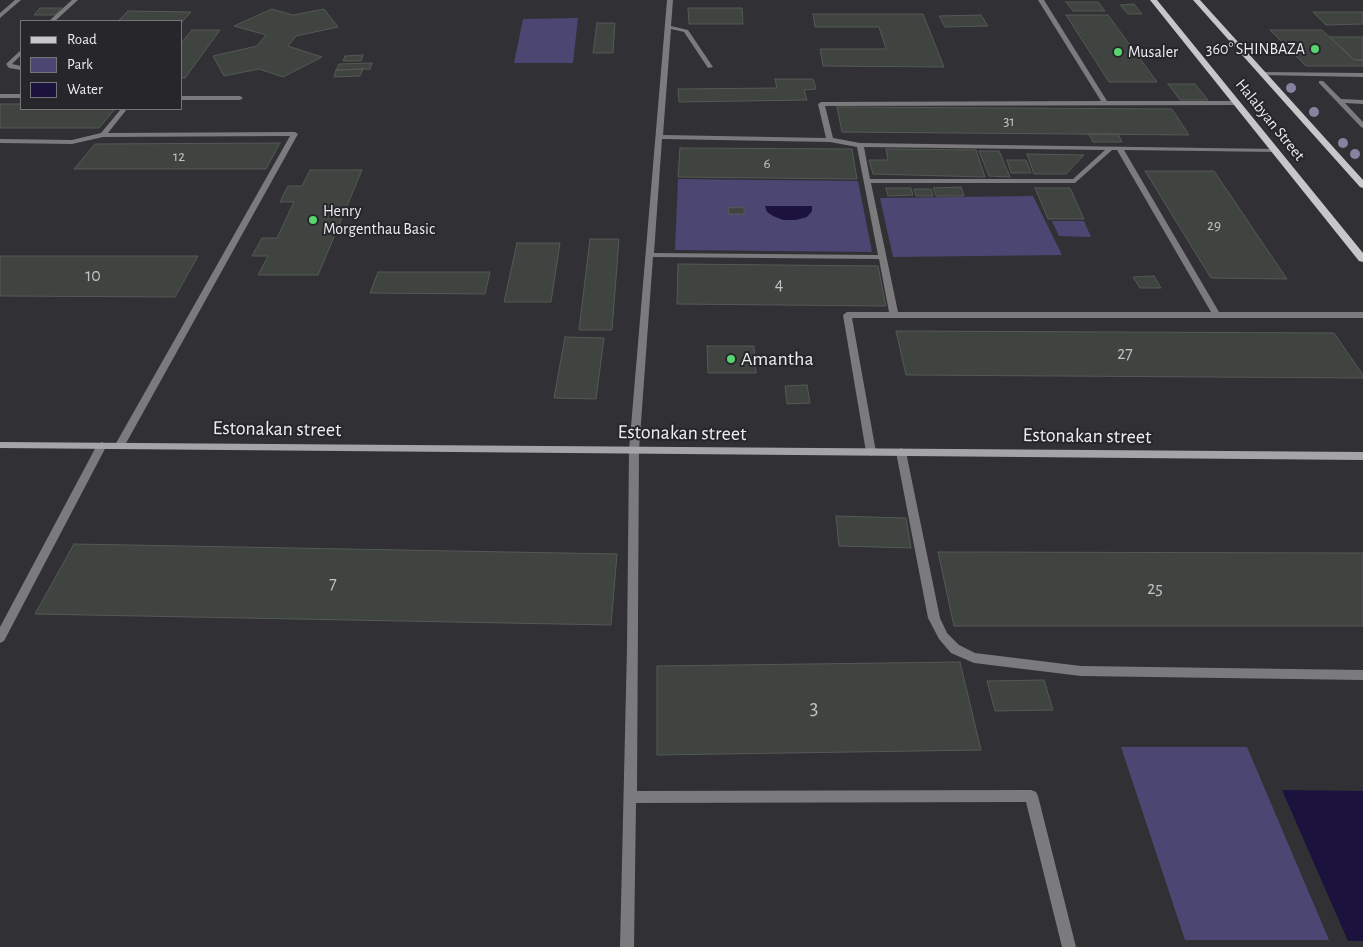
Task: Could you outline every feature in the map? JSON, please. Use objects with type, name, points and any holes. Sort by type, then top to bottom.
[{"type":"main road","name":"Halabyan Street","points":[[1153,0],[1363,260]]},
{"type":"main road","name":"Halabyan Street","points":[[1196,0],[1363,186]]},
{"type":"street","points":[[0,16],[18,0]]},
{"type":"street","points":[[53,20],[75,0]]},
{"type":"street","points":[[627,947],[634,450],[670,0]]},
{"type":"street","points":[[1041,0],[1105,103]]},
{"type":"street","points":[[668,27],[686,32],[710,67]]},
{"type":"street","points":[[20,53],[9,64],[11,67],[20,68]]},
{"type":"street","points":[[1263,74],[1363,74]]},
{"type":"street","points":[[1321,82],[1363,126]]},
{"type":"street","points":[[0,96],[20,96]]},
{"type":"street","points":[[182,98],[240,98]]},
{"type":"street","points":[[1339,102],[1363,102]]},
{"type":"street","points":[[830,140],[822,104],[1237,103]]},
{"type":"street","points":[[103,135],[123,110]]},
{"type":"street","points":[[0,141],[72,142],[103,135],[295,134],[120,445]]},
{"type":"street","points":[[659,137],[830,140],[860,145],[1109,150],[1276,150]]},
{"type":"street","points":[[860,145],[894,316]]},
{"type":"street","points":[[868,181],[1075,181],[1109,150]]},
{"type":"street","points":[[1120,150],[1218,316]]},
{"type":"street","points":[[650,255],[883,257]]},
{"type":"street","points":[[871,452],[847,315],[1363,315]]},
{"type":"street","name":"Estonakan street","points":[[0,444],[1363,456]]},
{"type":"street","points":[[0,638],[102,446]]},
{"type":"street","points":[[901,452],[934,618],[943,636],[955,649],[974,658],[1081,671],[1363,675]]},
{"type":"street","points":[[630,797],[1031,796],[1069,947]]},
{"type":"green space","points":[[578,18],[573,63],[514,63],[523,19]]},
{"type":"green space","points":[[678,179],[858,181],[872,252],[675,250]]},
{"type":"green space","points":[[1033,196],[1062,255],[893,257],[880,198]]},
{"type":"green space","points":[[1052,221],[1084,221],[1091,237],[1059,236]]},
{"type":"green space","points":[[1121,747],[1247,747],[1329,940],[1185,940]]},
{"type":"water","points":[[765,206],[812,206],[812,211],[807,217],[796,220],[783,220],[767,212]]},
{"type":"water","points":[[1282,790],[1363,791],[1363,941],[1348,941]]},
{"type":"building","points":[[1066,2],[1098,2],[1105,11],[1073,11]]},
{"type":"building","points":[[1134,4],[1142,14],[1128,14],[1120,5]]},
{"type":"building","points":[[40,8],[62,8],[55,15],[34,15]]},
{"type":"building","points":[[688,8],[742,8],[743,24],[689,24]]},
{"type":"building","points":[[272,9],[293,15],[324,9],[338,27],[296,36],[288,46],[322,57],[283,77],[259,69],[224,76],[213,56],[257,46],[266,35],[234,26]]},
{"type":"building","points":[[128,11],[191,12],[182,22],[182,20],[119,20]]},
{"type":"building","points":[[1313,12],[1363,12],[1363,24],[1326,25]]},
{"type":"building","points":[[813,14],[923,14],[944,67],[823,66],[820,49],[886,49],[879,27],[815,27]]},
{"type":"building","points":[[981,15],[988,26],[945,27],[939,16]]},
{"type":"building","points":[[1066,15],[1108,15],[1157,82],[1109,82]]},
{"type":"building","points":[[597,23],[615,23],[613,53],[593,53]]},
{"type":"building","points":[[192,30],[220,30],[185,78],[182,78],[182,42]]},
{"type":"building","name":"360° SHINBAZA","points":[[1270,30],[1322,30],[1354,60],[1363,60],[1363,66],[1306,66]]},
{"type":"building","points":[[1330,37],[1363,37],[1363,60],[1354,60]]},
{"type":"building","points":[[363,55],[361,61],[343,61],[345,56]]},
{"type":"building","points":[[372,63],[370,69],[336,70],[339,64]]},
{"type":"building","points":[[363,69],[360,76],[334,77],[336,70]]},
{"type":"building","points":[[775,79],[813,79],[816,89],[804,90],[807,100],[679,102],[678,89],[777,88]]},
{"type":"building","points":[[1168,84],[1195,84],[1208,100],[1180,100]]},
{"type":"building","points":[[0,104],[20,104],[20,110],[114,110],[99,128],[0,128]]},
{"type":"building","points":[[837,107],[1172,109],[1189,135],[842,132]]},
{"type":"building","points":[[1089,134],[1118,134],[1122,142],[1093,142]]},
{"type":"building","points":[[280,143],[266,169],[74,169],[95,144]]},
{"type":"building","points":[[680,148],[852,149],[857,179],[678,177]]},
{"type":"building","points":[[886,149],[976,150],[985,177],[873,174],[869,160],[888,160]]},
{"type":"building","points":[[979,151],[999,151],[1010,177],[989,176]]},
{"type":"building","points":[[1027,154],[1084,155],[1066,174],[1034,174]]},
{"type":"building","points":[[1007,160],[1026,160],[1031,173],[1011,173]]},
{"type":"building","name":"Henry Morgenthau Basic","points":[[310,170],[362,170],[318,275],[258,275],[268,256],[252,256],[262,238],[277,238],[294,202],[280,202],[288,186],[302,186]]},
{"type":"building","points":[[1145,171],[1214,171],[1287,279],[1211,278]]},
{"type":"building","points":[[961,187],[964,196],[936,196],[933,188]]},
{"type":"building","points":[[886,188],[911,188],[913,195],[888,196]]},
{"type":"building","points":[[1035,188],[1070,188],[1084,219],[1048,219]]},
{"type":"building","points":[[914,189],[931,189],[933,196],[916,196]]},
{"type":"building","points":[[744,207],[744,214],[729,214],[728,208]]},
{"type":"building","points":[[590,239],[619,239],[612,330],[579,330]]},
{"type":"building","points":[[517,243],[560,243],[551,302],[504,302]]},
{"type":"building","points":[[0,256],[198,256],[175,297],[0,296]]},
{"type":"building","points":[[678,264],[878,266],[886,306],[677,304]]},
{"type":"building","points":[[378,272],[490,272],[485,294],[370,293]]},
{"type":"building","points":[[1154,276],[1161,288],[1140,288],[1133,277]]},
{"type":"building","points":[[896,331],[1334,333],[1363,375],[1363,378],[906,375]]},
{"type":"building","points":[[565,337],[604,338],[596,399],[554,398]]},
{"type":"building","name":"Amantha","points":[[707,346],[754,346],[756,373],[708,373]]},
{"type":"building","points":[[807,385],[810,403],[787,404],[785,386]]},
{"type":"building","points":[[836,516],[906,518],[911,548],[839,546]]},
{"type":"building","points":[[74,544],[617,554],[611,625],[35,614]]},
{"type":"building","points":[[938,552],[1363,553],[1363,626],[954,626]]},
{"type":"building","points":[[960,662],[981,750],[657,755],[657,666]]},
{"type":"building","points":[[1044,680],[1053,710],[995,711],[987,681]]},
{"type":"place","name":"360° SHINBAZA","points":[[1315,49]]},
{"type":"place","name":"Musaler","points":[[1118,52]]},
{"type":"place","name":"Henry Morgenthau Basic","points":[[313,220]]},
{"type":"place","name":"Amantha","points":[[731,359]]}]
